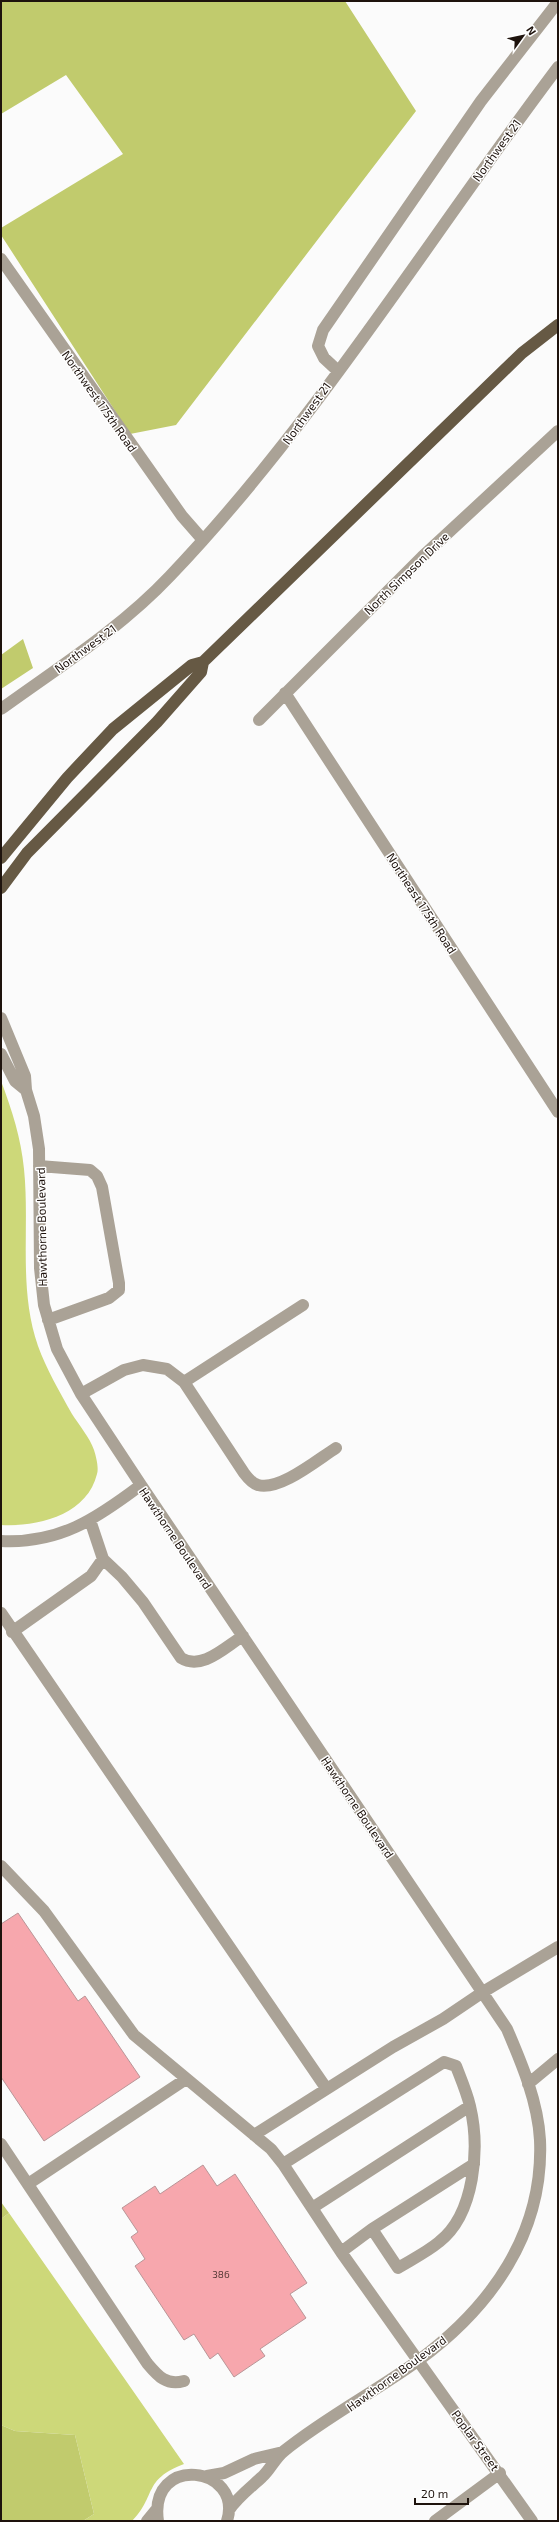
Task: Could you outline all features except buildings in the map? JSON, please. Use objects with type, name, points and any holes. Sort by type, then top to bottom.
[{"type":"main road","points":[[1,858],[67,778],[113,729],[192,665],[203,662],[522,353],[558,325]]},
{"type":"main road","points":[[1,888],[27,853],[157,722],[201,672],[203,662]]},
{"type":"street","points":[[338,371],[324,358],[318,346],[323,330],[481,101],[558,2]]},
{"type":"street","name":"Northwest 21","points":[[1,709],[117,625],[169,578],[203,540],[276,455],[338,371],[504,138],[558,67]]},
{"type":"street","name":"Northwest 175th Road","points":[[1,259],[182,516],[203,540]]},
{"type":"street","name":"North Simpson Drive","points":[[259,720],[422,557],[558,431]]},
{"type":"street","name":"Northeast 175th Road","points":[[285,693],[558,1112]]},
{"type":"street","name":"Hawthorne Boulevard","points":[[1,1018],[25,1076],[26,1090],[34,1116],[39,1166],[40,1268],[44,1305],[57,1349],[81,1394],[141,1486],[507,2029],[528,2084],[540,2139],[536,2190],[528,2226],[512,2259],[487,2296],[460,2326],[418,2360],[283,2452],[264,2476],[238,2498],[228,2516]]},
{"type":"street","name":"Hawthorne Boulevard","points":[[1,1054],[15,1081],[26,1090]]},
{"type":"street","points":[[39,1166],[90,1170],[97,1176],[102,1187],[119,1283],[119,1290],[109,1298],[48,1320]]},
{"type":"street","points":[[184,1382],[303,1305]]},
{"type":"street","points":[[81,1394],[124,1370],[143,1365],[167,1369],[184,1382],[244,1473],[256,1485],[268,1486],[282,1482],[336,1448]]},
{"type":"street","points":[[1,1541],[27,1542],[53,1536],[90,1520],[112,1507],[141,1486]]},
{"type":"street","points":[[90,1520],[103,1558],[122,1577],[142,1602],[181,1658],[188,1662],[202,1662],[243,1636]]},
{"type":"street","points":[[12,1632],[91,1576],[103,1558]]},
{"type":"street","points":[[1,1613],[12,1632],[326,2088]]},
{"type":"street","name":"Poplar Street","points":[[1,1866],[44,1911],[134,2035],[271,2149],[284,2164],[341,2252],[500,2473],[532,2521]]},
{"type":"street","points":[[254,2135],[326,2088],[393,2047],[443,2019],[483,1992],[558,1947]]},
{"type":"street","points":[[528,2084],[558,2059]]},
{"type":"street","points":[[284,2164],[444,2062],[456,2066],[470,2106],[475,2143],[474,2164],[463,2214],[440,2242],[398,2268],[372,2229]]},
{"type":"street","points":[[28,2184],[186,2079]]},
{"type":"street","points":[[312,2208],[470,2106]]},
{"type":"street","points":[[1,2144],[147,2363],[163,2381],[175,2384],[184,2381]]},
{"type":"street","points":[[341,2252],[372,2229],[474,2164]]},
{"type":"street","name":"Hawthorne Boulevard","points":[[157,2515],[158,2498],[164,2488],[172,2480],[189,2474],[207,2476],[224,2473],[254,2459],[283,2452]]},
{"type":"street","points":[[435,2521],[500,2473]]},
{"type":"street","points":[[207,2476],[223,2490],[228,2516]]},
{"type":"street","points":[[147,2521],[157,2515]]},
{"type":"green space","points":[[1,1],[345,1],[416,111],[176,425],[130,434],[1,235],[1,228],[123,154],[66,75],[1,114]]},
{"type":"green space","points":[[23,639],[33,668],[1,689],[1,655]]},
{"type":"green space","points":[[1,1081],[16,1124],[23,1158],[26,1191],[26,1280],[32,1324],[38,1346],[49,1372],[72,1414],[92,1445],[98,1469],[92,1488],[83,1500],[72,1509],[45,1521],[15,1525],[1,1525]]},
{"type":"green space","points":[[1,2202],[9,2213],[1,2219]]},
{"type":"green space","points":[[9,2213],[184,2464],[171,2470],[156,2482],[145,2504],[132,2521],[83,2521],[94,2514],[75,2435],[15,2431],[1,2425],[1,2219]]},
{"type":"green space","points":[[1,2425],[15,2431],[75,2435],[94,2514],[83,2521],[1,2521]]}]
